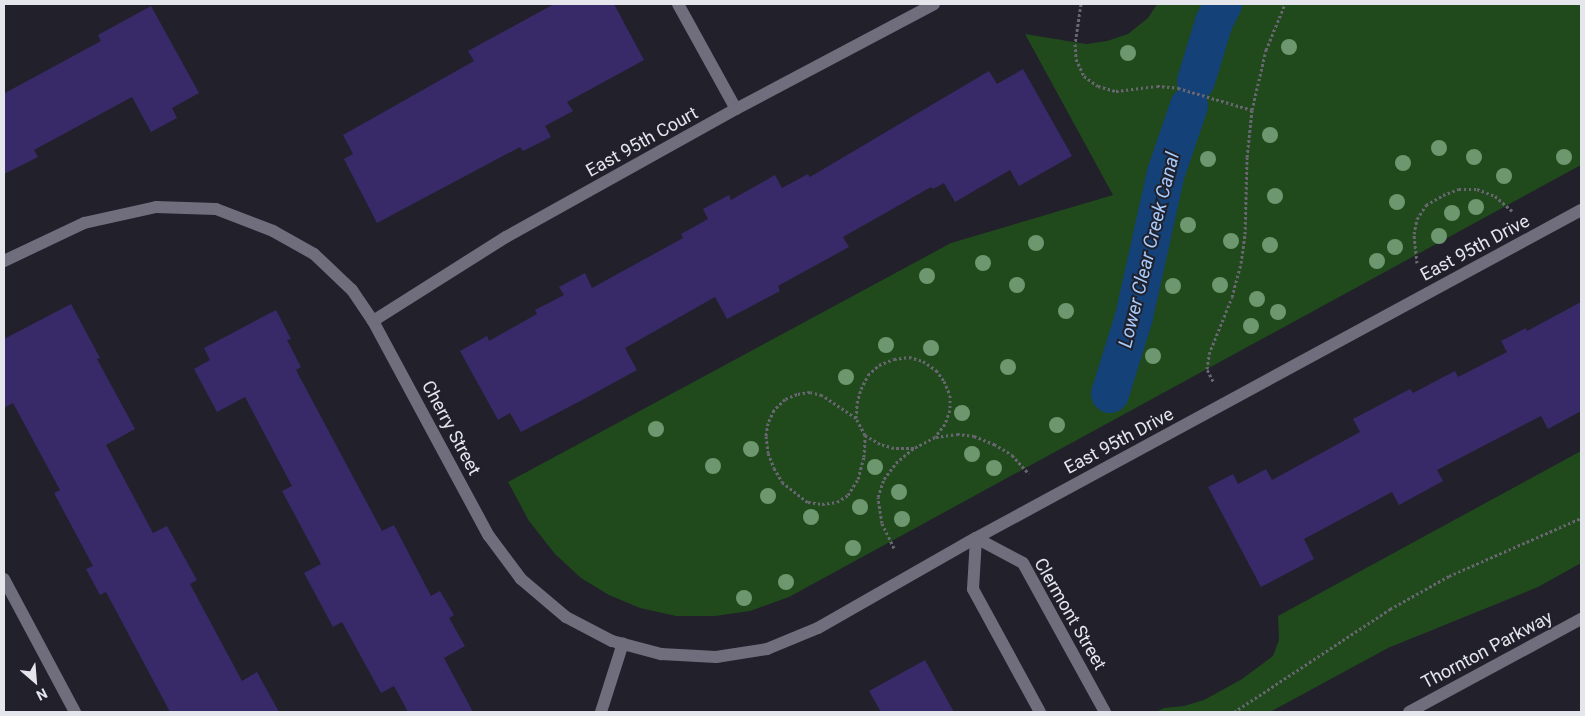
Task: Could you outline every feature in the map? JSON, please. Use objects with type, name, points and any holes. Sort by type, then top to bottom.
[{"type":"street","points":[[678,4],[736,109]]},
{"type":"street","name":"East 95th Court","points":[[373,321],[506,237],[736,109],[934,4]]},
{"type":"street","name":"Cherry Street","points":[[4,261],[84,223],[156,207],[216,209],[273,231],[314,254],[352,290],[373,321],[489,536],[521,579],[566,617],[612,641],[661,654]]},
{"type":"street","name":"East 95th Drive","points":[[661,654],[716,657],[767,649],[818,628],[976,538],[1581,210]]},
{"type":"street","points":[[976,538],[973,589],[1040,712]]},
{"type":"street","name":"Clermont Street","points":[[976,538],[1023,562],[1105,712]]},
{"type":"street","points":[[4,579],[75,712]]},
{"type":"street","name":"Thornton Parkway","points":[[1408,712],[1581,619]]},
{"type":"street","points":[[601,712],[622,644]]},
{"type":"path","points":[[1080,4],[1075,44],[1076,59],[1084,76],[1098,86],[1116,91],[1157,86],[1178,88],[1252,110]]},
{"type":"path","points":[[1225,404],[1207,369],[1209,354],[1232,297],[1241,263],[1247,215],[1247,157],[1252,110],[1266,50],[1285,4]]},
{"type":"path","points":[[1417,263],[1414,234],[1418,219],[1426,205],[1443,195],[1460,189],[1477,189],[1495,196],[1512,211]]},
{"type":"path","points":[[856,418],[861,388],[868,375],[879,364],[894,358],[909,357],[923,361],[936,370],[944,381],[950,395],[950,410],[945,424],[935,437]]},
{"type":"path","points":[[810,392],[822,395],[856,418],[865,436],[864,457],[858,480],[848,495],[837,502],[822,504],[808,502],[782,482],[768,453],[766,436],[768,423],[774,410],[785,399],[797,394],[810,392]]},
{"type":"path","points":[[894,548],[882,523],[878,497],[884,479],[896,463],[914,448],[935,437],[957,434],[974,436],[994,444],[1012,455],[1029,474]]},
{"type":"path","points":[[865,436],[880,444],[894,448],[914,448]]},
{"type":"path","points":[[1234,712],[1390,609],[1449,576],[1581,518]]},
{"type":"green space","points":[[1157,4],[1581,4],[1581,165],[789,597],[750,611],[715,616],[676,616],[640,608],[609,595],[581,578],[555,554],[529,521],[508,482],[951,243],[1113,195],[1025,34],[1086,44],[1107,41],[1128,34],[1148,18]]},
{"type":"green space","points":[[1581,451],[1581,563],[1538,587],[1388,648],[1270,712],[1156,712],[1164,708],[1184,706],[1204,700],[1242,679],[1273,656],[1279,640],[1278,616]]},
{"type":"building","points":[[554,4],[614,4],[644,60],[567,102],[573,111],[545,126],[551,137],[523,151],[520,147],[377,223],[344,159],[353,154],[343,135],[474,61],[468,51]]},
{"type":"building","points":[[151,6],[199,93],[172,108],[177,118],[151,132],[132,97],[34,150],[38,157],[4,174],[4,91],[5,93],[101,41],[98,35]]},
{"type":"building","points":[[1023,69],[1072,156],[1019,186],[1010,170],[955,202],[944,183],[933,189],[931,187],[843,237],[849,247],[778,286],[780,291],[727,319],[715,297],[625,348],[637,370],[584,399],[521,432],[510,413],[498,420],[460,351],[487,336],[489,341],[537,314],[535,310],[564,295],[559,287],[585,273],[592,288],[683,238],[681,234],[708,219],[703,209],[729,195],[731,200],[775,175],[782,188],[808,174],[810,177],[989,71],[997,84]]},
{"type":"building","points":[[1581,302],[1581,411],[1548,429],[1541,416],[1437,470],[1443,481],[1399,505],[1392,492],[1304,539],[1314,559],[1261,587],[1208,487],[1233,474],[1238,484],[1266,469],[1272,480],[1360,432],[1353,419],[1410,389],[1413,393],[1455,371],[1458,377],[1507,352],[1501,341],[1526,328],[1527,331]]},
{"type":"building","points":[[71,304],[100,358],[97,359],[135,429],[106,445],[153,533],[167,526],[197,580],[190,584],[242,681],[257,672],[279,712],[170,712],[106,592],[100,595],[86,569],[93,566],[54,493],[60,490],[13,403],[4,408],[4,339]]},
{"type":"building","points":[[276,310],[291,339],[287,340],[301,367],[296,370],[382,531],[394,525],[431,596],[440,591],[454,615],[449,618],[465,646],[444,658],[473,712],[408,712],[394,686],[381,693],[342,622],[333,627],[304,573],[321,564],[282,491],[292,486],[245,397],[217,412],[194,369],[210,360],[204,348]]},
{"type":"building","points":[[925,660],[954,712],[881,712],[869,691]]},
{"type":"waterway","name":"Lower Clear Creek Canal","points":[[1196,81],[1214,22],[1223,4]]},
{"type":"waterway","name":"Lower Clear Creek Canal","points":[[1110,394],[1134,317],[1166,173],[1189,106]]}]
